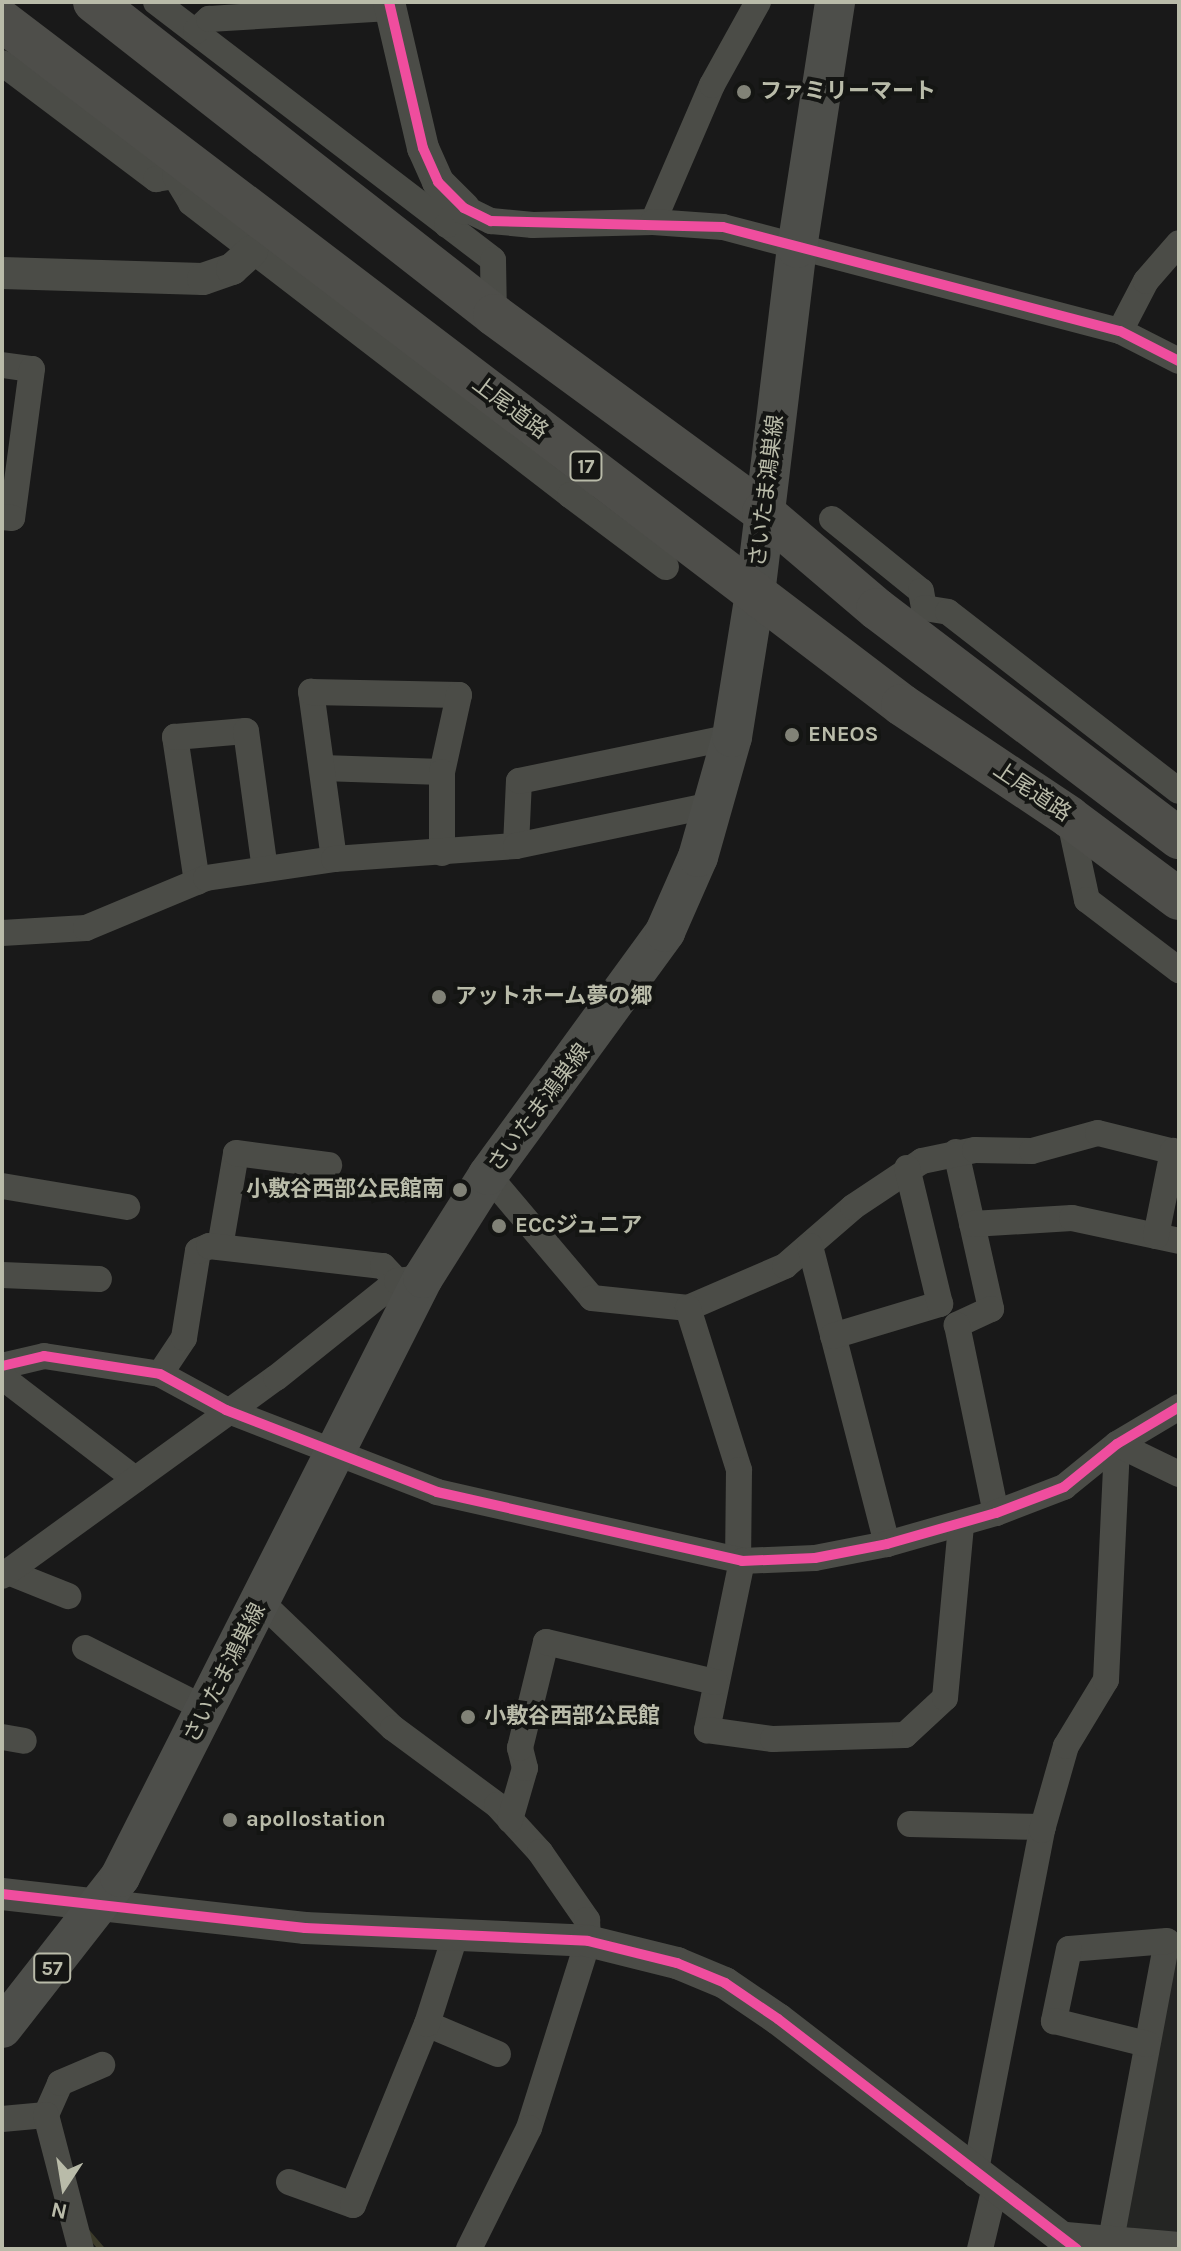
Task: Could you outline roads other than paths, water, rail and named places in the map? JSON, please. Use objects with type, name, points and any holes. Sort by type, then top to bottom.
[{"type":"highway","points":[[94,2],[494,315],[763,512],[877,609],[1179,838]]},
{"type":"highway","name":"上尾道路","points":[[2,21],[176,165],[585,485],[755,594],[902,705],[1069,817],[1179,899]]},
{"type":"main road","name":"さいたま鴻巣線","points":[[2,2028],[101,1908],[261,1602],[333,1453],[410,1280],[665,932],[717,804],[732,737],[755,594],[797,248],[835,2]]},
{"type":"street","points":[[156,2],[456,216],[533,225],[653,222],[723,227],[1120,331],[1179,361]]},
{"type":"street","points":[[653,222],[712,85],[758,2]]},
{"type":"street","points":[[196,31],[209,19],[389,5],[423,148],[456,216],[493,260],[494,315]]},
{"type":"street","points":[[2,63],[156,179],[176,165],[191,203],[252,251],[585,485],[666,567]]},
{"type":"street","points":[[1120,331],[1146,281],[1179,243]]},
{"type":"street","points":[[2,273],[203,279],[232,269],[252,251]]},
{"type":"street","points":[[2,365],[32,369],[12,518],[2,517]]},
{"type":"street","points":[[832,519],[921,591],[924,608]]},
{"type":"street","points":[[877,609],[924,608],[948,612],[1179,791]]},
{"type":"street","points":[[334,859],[311,692],[459,695],[442,772],[442,853]]},
{"type":"street","points":[[197,882],[175,737],[246,731],[265,869]]},
{"type":"street","points":[[516,846],[519,781],[732,737]]},
{"type":"street","points":[[322,768],[442,772]]},
{"type":"street","points":[[2,933],[86,928],[197,882],[265,869],[334,859],[516,846],[717,804]]},
{"type":"street","points":[[1069,817],[1087,900],[1179,970]]},
{"type":"street","points":[[488,1175],[592,1298],[688,1308],[774,1272],[907,1168],[956,1152],[1032,1151],[1098,1133],[1176,1152],[1168,1238],[1072,1218],[972,1224]]},
{"type":"street","points":[[956,1152],[991,1309],[957,1325],[996,1513]]},
{"type":"street","points":[[220,1247],[236,1153],[329,1165]]},
{"type":"street","points":[[833,1336],[940,1304],[907,1168]]},
{"type":"street","points":[[2,1186],[127,1207]]},
{"type":"street","points":[[810,1246],[887,1544]]},
{"type":"street","points":[[68,1596],[8,1564],[135,1479],[226,1410],[410,1280],[383,1266],[220,1247],[198,1251],[184,1338],[160,1374]]},
{"type":"street","points":[[2,1275],[99,1279]]},
{"type":"street","points":[[688,1308],[739,1470],[740,1560],[707,1730],[797,1740],[909,1733],[945,1698],[961,1525]]},
{"type":"street","points":[[2,1366],[44,1356],[160,1374],[226,1410],[333,1453],[473,1502],[740,1560],[815,1558],[887,1544],[996,1513],[1064,1487],[1117,1444],[1179,1407]]},
{"type":"street","points":[[2,1377],[135,1479]]},
{"type":"street","points":[[1117,1444],[1179,1474]]},
{"type":"street","points":[[980,2249],[985,2181],[1043,1827],[1066,1746],[1106,1680],[1117,1444]]},
{"type":"street","points":[[261,1602],[393,1728],[510,1820],[540,1852],[587,1920],[588,1941],[529,2128],[469,2249]]},
{"type":"street","points":[[510,1820],[525,1768],[520,1748],[546,1642],[715,1682]]},
{"type":"street","points":[[85,1648],[206,1709]]},
{"type":"street","points":[[910,1824],[1043,1827]]},
{"type":"street","points":[[2,1894],[101,1908],[305,1928],[588,1941],[637,1950],[725,1983],[1070,2245],[1111,2240],[1179,2248]]},
{"type":"street","points":[[289,2182],[353,2205],[427,2024],[455,1936]]},
{"type":"street","points":[[1111,2240],[1167,1941],[1069,1949],[1054,2021],[1147,2044]]},
{"type":"street","points":[[427,2024],[498,2054]]},
{"type":"street","points":[[81,2249],[46,2115],[60,2083],[102,2065]]},
{"type":"street","points":[[2,2119],[46,2115]]},
{"type":"waterway","points":[[87,2232],[102,2249]]},
{"type":"place","name":"ファミリーマート","points":[[744,92]]},
{"type":"place","name":"ENEOS","points":[[792,735]]},
{"type":"place","name":"アットホーム夢の郷","points":[[439,997]]},
{"type":"place","name":"小敷谷西部公民館南","points":[[460,1190]]},
{"type":"place","name":"ECCジュニア","points":[[499,1226]]},
{"type":"place","name":"小敷谷西部公民館","points":[[468,1717]]},
{"type":"place","name":"apollostation","points":[[230,1820]]}]
